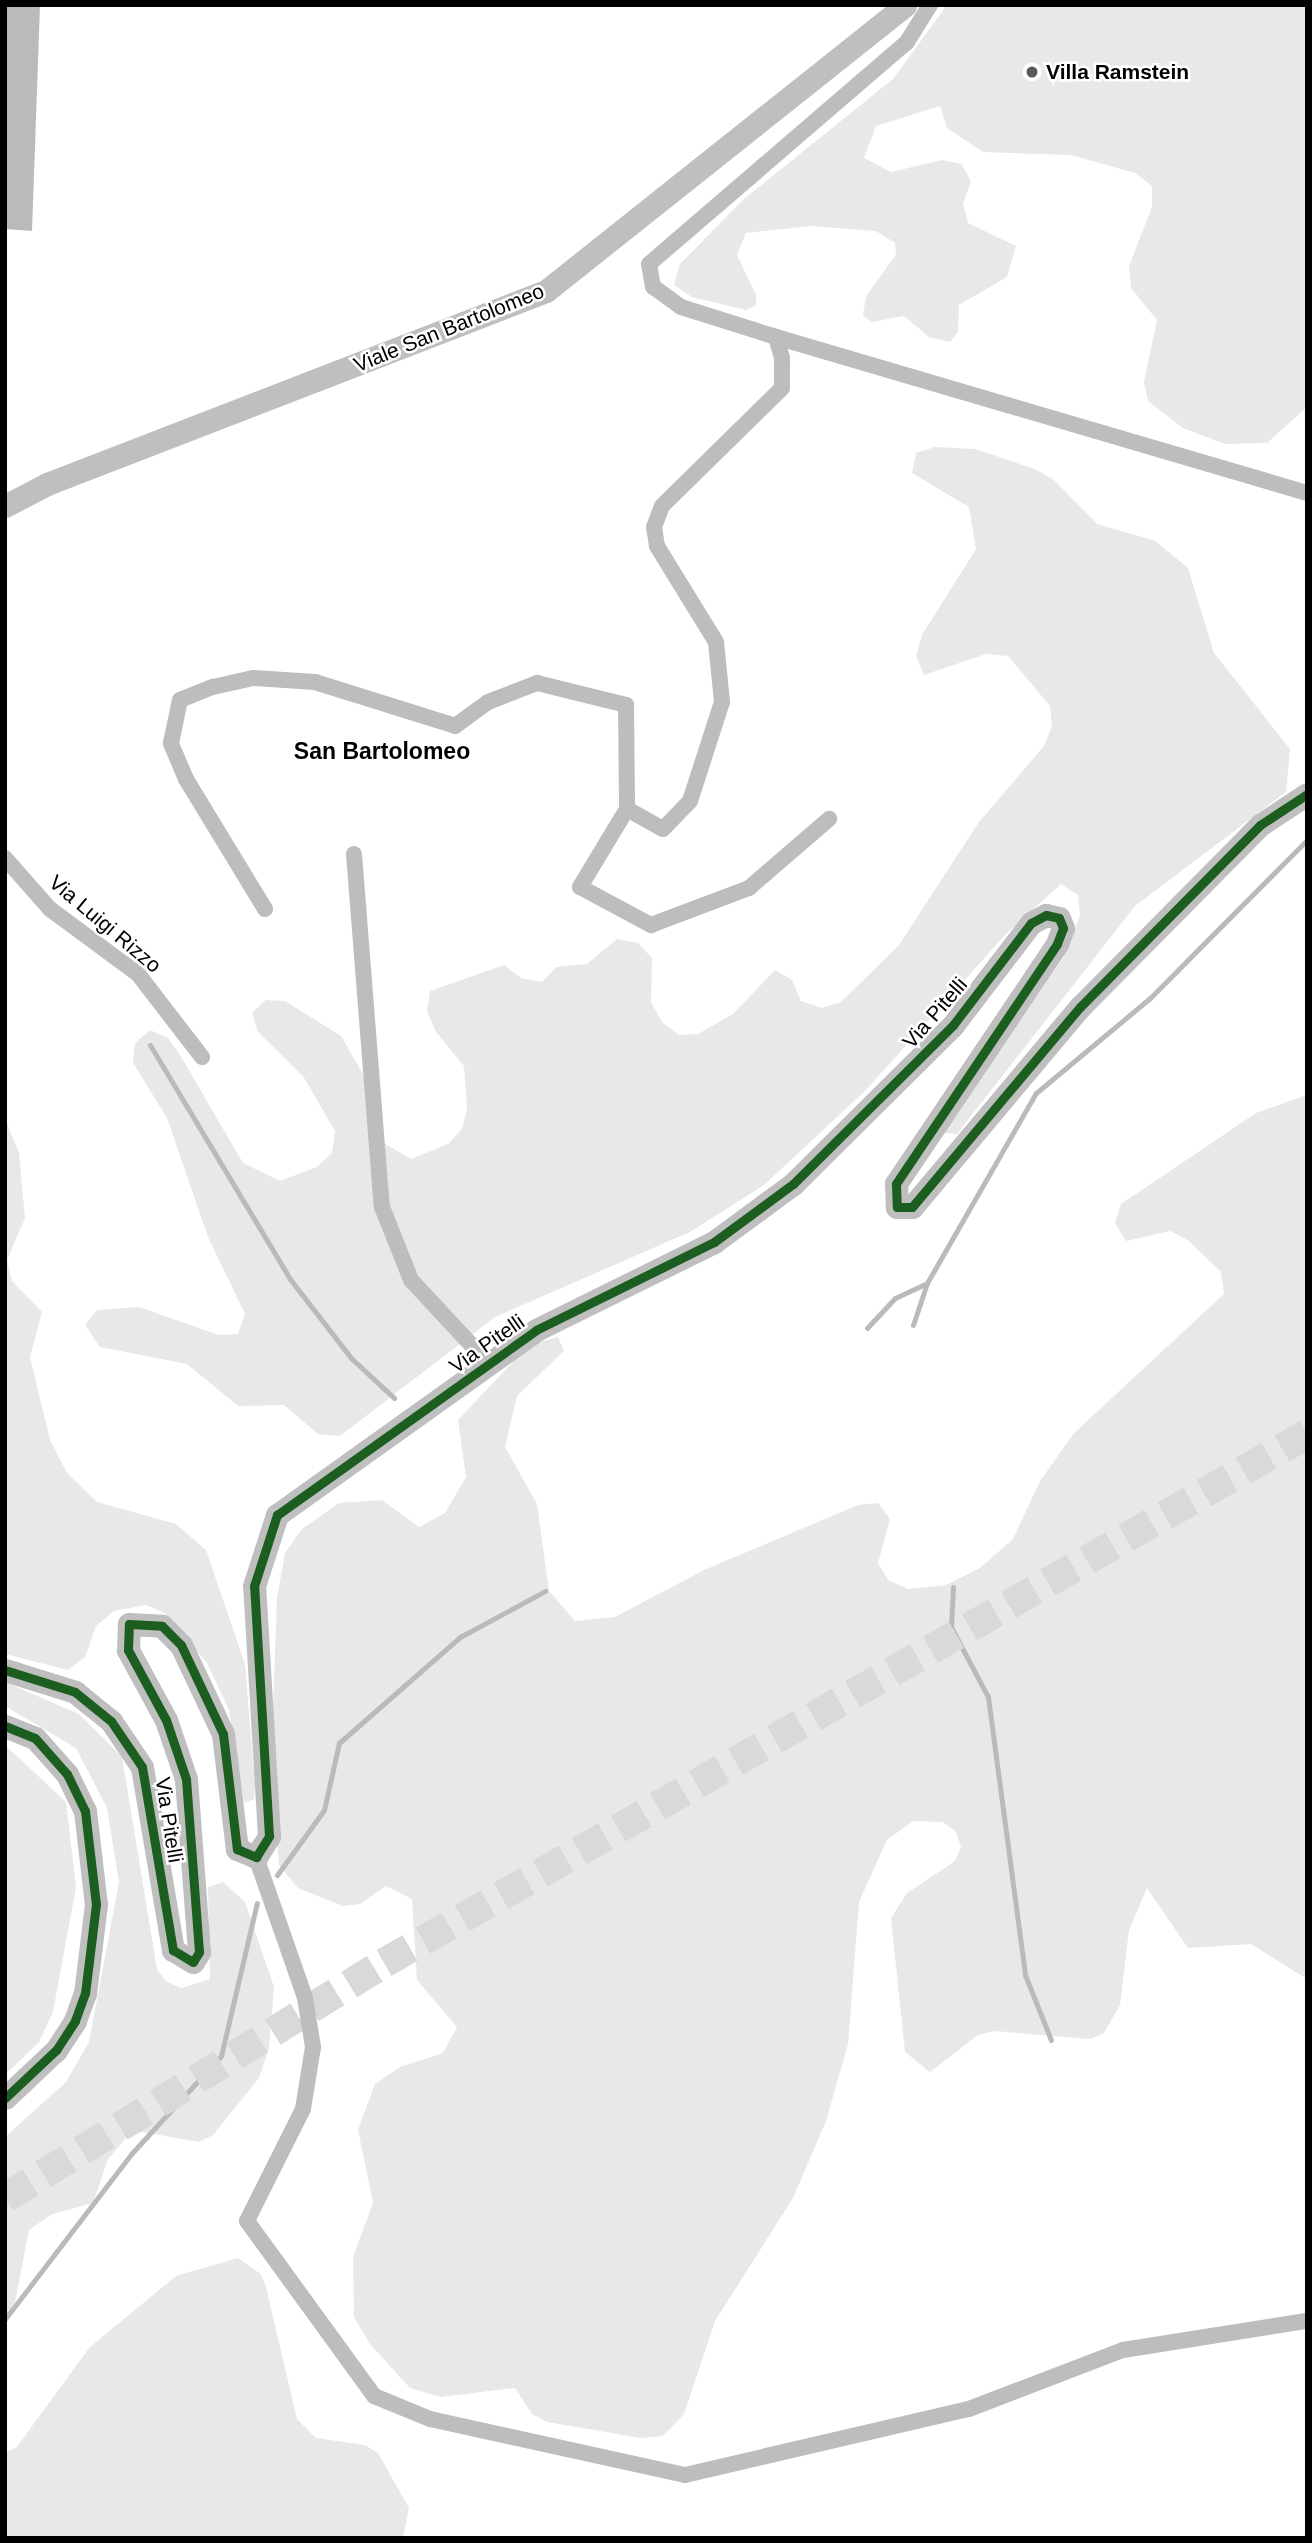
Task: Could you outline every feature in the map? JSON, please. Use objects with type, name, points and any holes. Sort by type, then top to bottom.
[{"type":"street","name":"Viale San Bartolomeo","points":[[5,506],[47,484],[546,291],[905,5]]},
{"type":"street","points":[[930,5],[907,42],[649,264],[653,287],[681,307],[1307,494]]},
{"type":"street","points":[[627,809],[663,829],[690,801],[722,702],[716,642],[657,546],[654,527],[662,506],[782,388],[776,337]]},
{"type":"street","points":[[265,909],[186,779],[172,743],[180,700],[213,687],[253,678],[314,682],[455,726],[488,702],[537,683],[626,705],[627,809],[580,887],[652,925],[749,888],[829,819]]},
{"type":"street","name":"Via Pitelli","points":[[5,1670],[75,1692],[111,1721],[142,1767],[173,1950],[193,1962],[199,1952],[186,1779],[166,1720],[128,1650],[129,1624],[162,1626],[181,1645],[223,1734],[235,1841],[241,1855],[256,1857],[269,1836],[254,1628],[254,1586],[266,1537],[289,1504],[536,1330],[714,1242],[793,1184],[953,1025],[1031,923],[1059,918],[1063,928],[1057,944],[896,1184],[897,1207],[912,1207],[1080,1007],[1260,825],[1307,794]]},
{"type":"street","points":[[354,854],[382,1207],[411,1280],[488,1363]]},
{"type":"street","name":"Via Luigi Rizzo","points":[[5,858],[50,909],[138,974],[202,1057]]},
{"type":"street","points":[[5,1726],[35,1738],[67,1774],[85,1811],[96,1904],[85,1993],[75,2021],[56,2050],[5,2098]]},
{"type":"street","points":[[256,1857],[305,1998],[313,2047],[303,2109],[247,2221],[374,2396],[430,2419],[685,2475],[970,2409],[1123,2350],[1307,2321]]},
{"type":"shaded area","points":[[5,5],[40,5],[32,231],[5,229]]},
{"type":"shaded area","points":[[947,5],[1307,5],[1307,407],[1267,443],[1225,444],[1183,428],[1148,401],[1144,382],[1157,320],[1131,288],[1129,266],[1152,207],[1152,186],[1135,173],[1071,155],[983,152],[947,128],[940,106],[876,126],[864,158],[891,172],[942,160],[962,164],[971,182],[963,203],[968,223],[1016,246],[1007,277],[959,305],[958,332],[950,342],[929,337],[904,316],[872,322],[863,316],[866,296],[896,255],[895,243],[876,231],[812,226],[746,233],[737,255],[756,295],[756,305],[746,310],[692,297],[674,285],[680,264],[744,199],[893,79]]},
{"type":"shaded area","points":[[935,447],[975,449],[1035,469],[1054,480],[1097,524],[1155,541],[1188,568],[1214,653],[1290,749],[1286,792],[1135,906],[957,1134],[941,1133],[1064,957],[1080,915],[1078,895],[1061,884],[1005,935],[865,1091],[764,1185],[690,1232],[495,1317],[340,1436],[318,1434],[284,1405],[238,1406],[187,1364],[100,1347],[85,1325],[97,1310],[139,1307],[219,1335],[238,1334],[245,1314],[208,1237],[167,1118],[133,1063],[135,1043],[150,1030],[168,1038],[180,1055],[243,1163],[280,1181],[317,1167],[332,1153],[335,1131],[303,1076],[258,1032],[252,1013],[266,1000],[285,1001],[341,1036],[363,1074],[377,1139],[411,1159],[448,1144],[462,1129],[467,1108],[464,1066],[436,1032],[427,1011],[430,991],[504,965],[521,978],[542,982],[556,967],[587,964],[617,939],[638,943],[652,958],[651,1002],[662,1022],[679,1035],[698,1034],[733,1014],[775,970],[792,980],[801,1001],[822,1008],[841,1002],[899,945],[979,822],[1044,746],[1052,726],[1050,706],[1008,656],[986,654],[924,675],[916,656],[922,635],[976,549],[969,507],[912,473],[916,453]]},
{"type":"shaded area","points":[[1307,1095],[1307,1979],[1251,1944],[1188,1948],[1147,1888],[1129,1930],[1120,2005],[1104,2033],[1091,2039],[995,2031],[978,2035],[930,2072],[905,2052],[891,1918],[907,1893],[955,1861],[961,1847],[956,1832],[943,1822],[913,1821],[887,1840],[859,1902],[848,2044],[826,2121],[793,2198],[715,2321],[684,2414],[663,2436],[641,2438],[547,2422],[532,2414],[515,2388],[441,2397],[410,2388],[370,2344],[354,2317],[353,2257],[373,2203],[358,2130],[375,2084],[400,2067],[443,2053],[457,2027],[417,1980],[412,1899],[386,1886],[360,1904],[343,1906],[298,1888],[279,1865],[271,1763],[277,1598],[285,1553],[302,1529],[339,1503],[382,1500],[419,1527],[445,1513],[466,1477],[458,1420],[529,1345],[558,1337],[564,1351],[517,1396],[505,1447],[537,1504],[549,1591],[575,1621],[615,1617],[704,1570],[858,1505],[878,1503],[890,1519],[878,1563],[888,1580],[908,1589],[946,1585],[980,1568],[1013,1539],[1040,1481],[1074,1433],[1224,1294],[1221,1272],[1189,1241],[1170,1231],[1126,1241],[1115,1223],[1121,1204],[1256,1113]]},
{"type":"shaded area","points":[[5,1119],[19,1153],[25,1218],[7,1260],[12,1281],[42,1312],[30,1357],[50,1440],[67,1473],[97,1502],[176,1524],[206,1550],[245,1664],[255,1786],[254,1799],[244,1803],[229,1710],[207,1663],[166,1614],[146,1605],[114,1611],[96,1626],[85,1657],[68,1670],[5,1654]]},
{"type":"shaded area","points":[[5,1682],[79,1714],[122,1757],[157,1969],[166,1981],[181,1988],[210,1979],[208,1887],[223,1882],[245,1902],[274,1987],[269,2048],[259,2078],[213,2135],[199,2142],[143,2132],[128,2136],[108,2159],[93,2203],[52,2214],[29,2230],[15,2302],[5,2319],[5,2137],[66,2082],[89,2042],[119,1882],[107,1808],[76,1748],[5,1706]]},
{"type":"shaded area","points":[[5,1745],[66,1802],[76,1887],[53,2012],[39,2042],[5,2075]]},
{"type":"shaded area","points":[[238,2258],[261,2274],[266,2287],[297,2419],[316,2438],[365,2445],[378,2453],[409,2508],[403,2537],[5,2538],[5,2452],[16,2448],[90,2347],[176,2276]]},
{"type":"waterway","points":[[913,1325],[927,1283],[1036,1093],[1150,998],[1307,840]]},
{"type":"waterway","points":[[150,1045],[290,1279],[351,1358],[394,1398]]},
{"type":"waterway","points":[[867,1328],[895,1298],[927,1283]]},
{"type":"waterway","points":[[953,1587],[951,1627],[988,1697],[1025,1975],[1051,2040]]},
{"type":"waterway","points":[[277,1875],[324,1810],[339,1743],[460,1637],[545,1591]]},
{"type":"waterway","points":[[5,2319],[132,2153],[221,2056],[257,1903]]},
{"type":"tunnel","points":[[5,2198],[384,1963],[1307,1434]]},
{"type":"cycle path","points":[[5,1670],[75,1692],[111,1721],[142,1767],[173,1950],[193,1962],[199,1952],[186,1779],[166,1720],[128,1650],[129,1624],[162,1626],[181,1645],[223,1734],[237,1849],[256,1857],[269,1836],[254,1586],[277,1515],[536,1330],[714,1242],[793,1184],[953,1025],[1031,923],[1046,915],[1059,918],[1063,928],[1057,944],[896,1184],[897,1207],[912,1207],[1080,1007],[1260,825],[1307,794]]},
{"type":"cycle path","points":[[5,1726],[35,1738],[67,1774],[85,1811],[96,1904],[85,1993],[75,2021],[56,2050],[5,2098]]},
{"type":"place","name":"Villa Ramstein","points":[[1032,72]]},
{"type":"district","name":"San Bartolomeo","points":[[382,751]]}]
